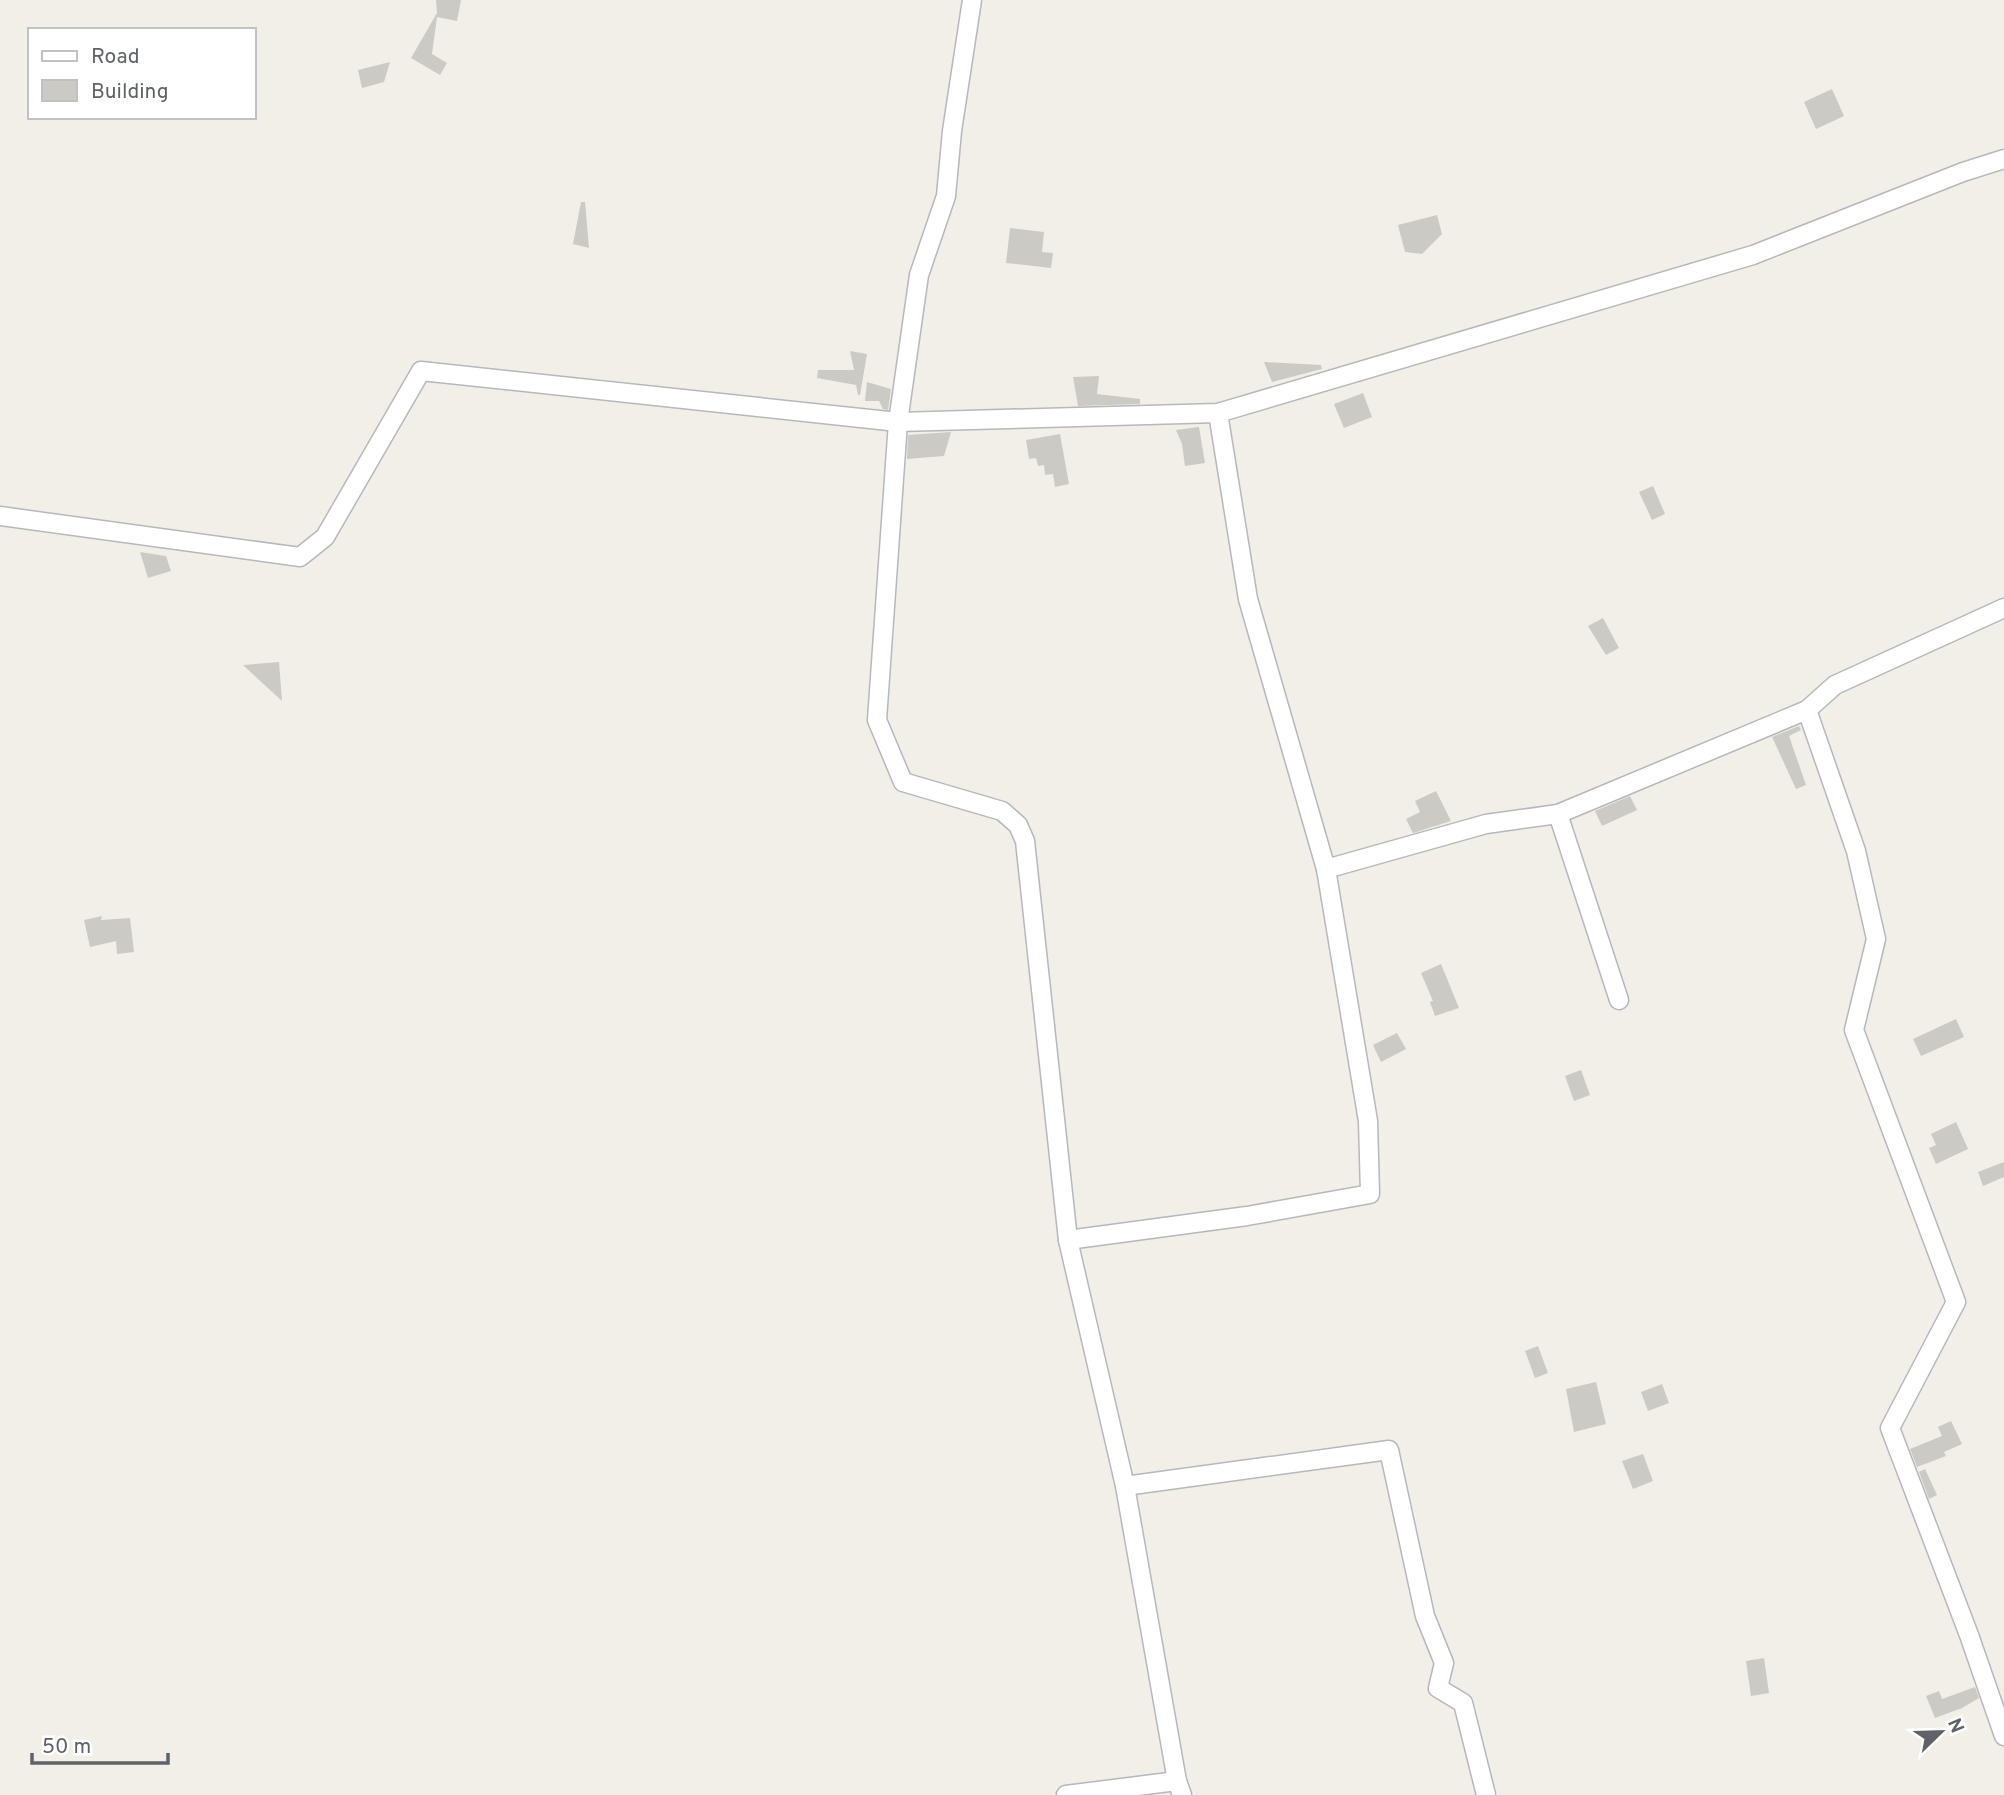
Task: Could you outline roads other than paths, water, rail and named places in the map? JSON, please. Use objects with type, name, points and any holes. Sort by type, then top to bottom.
[{"type":"street","points":[[972,0],[952,131],[946,196],[919,275],[898,422],[877,720],[903,782],[1002,811],[1018,825],[1026,841],[1069,1240],[1125,1486],[1179,1788],[1066,1795]]},
{"type":"street","points":[[0,516],[300,557],[325,537],[421,371],[898,422],[1218,413],[1753,255],[1964,172],[2004,159]]},
{"type":"street","points":[[1069,1240],[1247,1216],[1370,1194],[1368,1121],[1326,869],[1248,599],[1218,413]]},
{"type":"street","points":[[1326,869],[1486,824],[1558,814],[1807,710],[1835,685],[2004,608]]},
{"type":"street","points":[[1807,710],[1856,851],[1876,939],[1854,1030],[1956,1302],[1890,1428],[2004,1735]]},
{"type":"street","points":[[1558,814],[1619,1000]]},
{"type":"street","points":[[1125,1486],[1389,1450],[1425,1616],[1444,1663],[1438,1688],[1463,1703],[1486,1795]]}]
